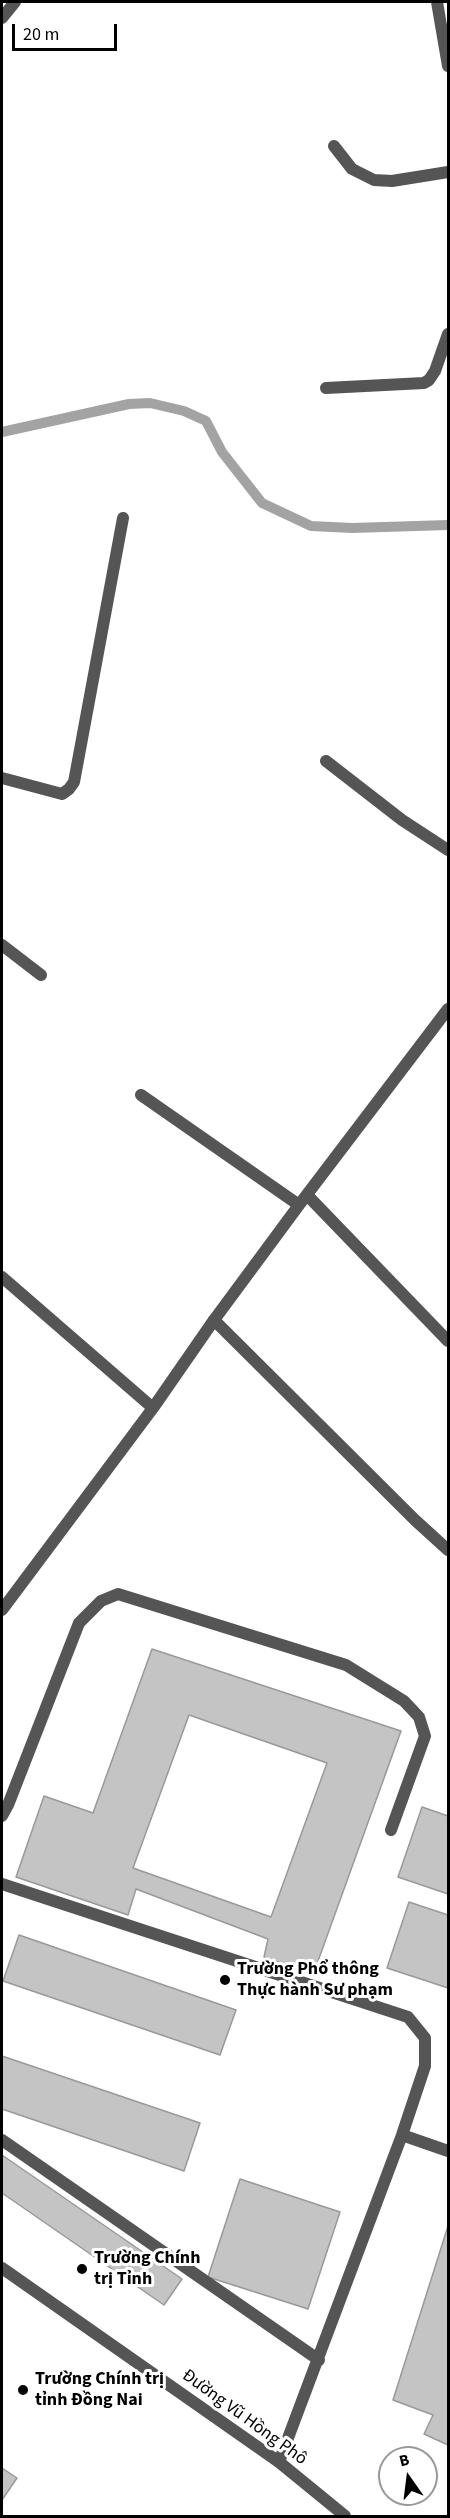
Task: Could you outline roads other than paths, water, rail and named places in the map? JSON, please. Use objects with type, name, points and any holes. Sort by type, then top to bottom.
[{"type":"street","points":[[2,18],[15,2]]},
{"type":"street","points":[[437,2],[448,66]]},
{"type":"street","points":[[334,146],[352,169],[374,180],[392,181],[448,172]]},
{"type":"street","points":[[326,388],[424,383],[435,371],[448,334]]},
{"type":"street","points":[[2,778],[62,794],[74,782],[123,518]]},
{"type":"street","points":[[326,760],[402,820],[448,850]]},
{"type":"street","points":[[2,945],[41,975]]},
{"type":"street","points":[[2,1610],[153,1408],[214,1320],[448,1010]]},
{"type":"street","points":[[141,1095],[303,1201],[448,1341]]},
{"type":"street","points":[[2,1277],[153,1408]]},
{"type":"street","points":[[214,1320],[406,1512],[448,1550]]},
{"type":"street","points":[[2,1816],[79,1623],[101,1601],[118,1594],[346,1665],[404,1701],[419,1717],[425,1736],[392,1830]]},
{"type":"street","points":[[2,1884],[408,2017],[425,2038],[425,2067],[402,2135],[279,2462]]},
{"type":"street","points":[[402,2135],[448,2151]]},
{"type":"street","points":[[2,2140],[319,2360]]},
{"type":"street","name":"Đường Vũ Hồng Phô","points":[[2,2268],[279,2462],[345,2517]]},
{"type":"waterway","points":[[2,432],[129,404],[150,403],[184,411],[206,421],[222,452],[262,503],[311,526],[352,528],[448,525]]},
{"type":"place","name":"Trường Phổ thông Thực hành Sư phạm","points":[[225,1980]]},
{"type":"place","name":"Trường Chính trị Tỉnh","points":[[82,2269]]},
{"type":"place","name":"Trường Chính trị tỉnh Đồng Nai","points":[[23,2390]]}]
